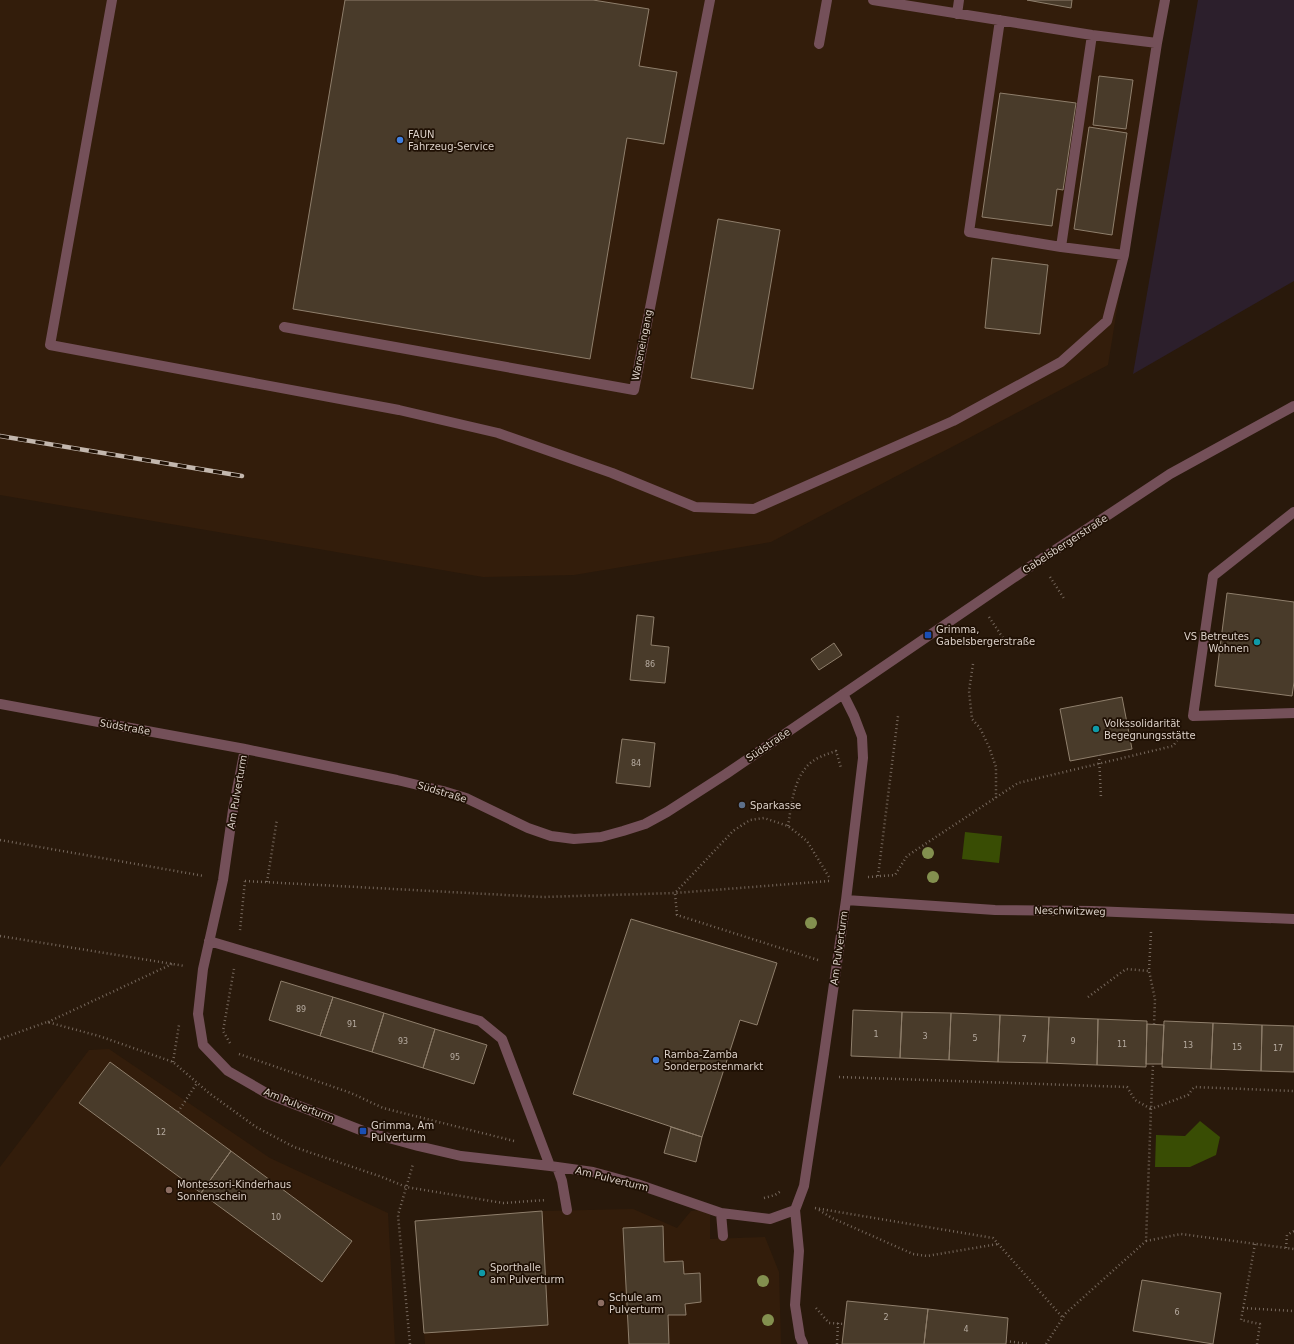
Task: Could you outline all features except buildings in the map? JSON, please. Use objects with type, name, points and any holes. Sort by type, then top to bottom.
[{"type":"street","points":[[112,0],[50,345],[399,410],[498,433],[612,472],[695,507],[754,509],[953,421],[1061,362],[1107,321],[1124,256],[1165,0]]},
{"type":"street","name":"Wareneingang","points":[[284,327],[634,390],[710,0]]},
{"type":"street","points":[[819,44],[827,0]]},
{"type":"street","points":[[873,0],[1092,35],[1157,43]]},
{"type":"street","points":[[957,14],[959,0]]},
{"type":"street","points":[[1000,20],[969,232],[1124,256]]},
{"type":"street","points":[[1061,247],[1092,35]]},
{"type":"street","name":"Gabelsbergerstraße","points":[[843,694],[979,601],[1170,474],[1294,406]]},
{"type":"street","points":[[1294,512],[1213,576],[1193,716],[1294,713]]},
{"type":"street","name":"Südstraße","points":[[0,704],[245,749],[397,780],[466,798],[528,828],[551,836],[574,839],[601,837],[645,824],[667,812],[726,774],[843,694]]},
{"type":"street","name":"Am Pulverturm","points":[[245,749],[233,810],[223,880],[203,969],[198,1014],[203,1045],[228,1071],[268,1094],[312,1112],[363,1130],[418,1146],[461,1156],[554,1166],[593,1172],[637,1184],[721,1213],[770,1219],[795,1210],[804,1186],[849,879],[863,758],[862,737],[843,694]]},
{"type":"street","name":"Neschwitzweg","points":[[846,900],[994,910],[1092,911],[1294,919]]},
{"type":"street","points":[[209,941],[480,1021],[502,1040],[543,1148],[562,1181],[567,1210]]},
{"type":"street","points":[[795,1210],[799,1251],[795,1304],[800,1337],[803,1344]]},
{"type":"street","points":[[721,1213],[723,1236]]},
{"type":"path","points":[[1039,561],[1065,600]]},
{"type":"path","points":[[979,601],[1005,641]]},
{"type":"path","points":[[973,664],[970,691],[972,719],[980,728],[996,767],[996,798]]},
{"type":"path","points":[[878,876],[898,716]]},
{"type":"path","points":[[849,879],[895,875],[906,856],[1018,783],[1173,746],[1193,716]]},
{"type":"path","points":[[788,826],[794,789],[804,770],[817,758],[836,751],[842,770]]},
{"type":"path","points":[[1099,755],[1101,798]]},
{"type":"path","points":[[831,881],[807,842],[788,826],[764,818],[750,820],[733,831],[675,893],[677,915],[792,952],[837,964]]},
{"type":"path","points":[[267,882],[277,819]]},
{"type":"path","points":[[0,840],[223,880],[543,897],[675,893],[831,881]]},
{"type":"path","points":[[831,881],[832,873]]},
{"type":"path","points":[[231,1045],[223,1031],[238,950],[245,881]]},
{"type":"path","points":[[1151,914],[1149,971],[1155,999],[1154,1024]]},
{"type":"path","points":[[0,936],[203,969]]},
{"type":"path","points":[[48,1022],[172,964]]},
{"type":"path","points":[[1088,997],[1126,969],[1149,971]]},
{"type":"path","points":[[235,1052],[351,1093],[384,1108],[543,1148]]},
{"type":"path","points":[[1146,1241],[1153,1064]]},
{"type":"path","points":[[821,1076],[1127,1087],[1135,1100],[1151,1109]]},
{"type":"path","points":[[178,1112],[197,1083]]},
{"type":"path","points":[[1151,1109],[1188,1095],[1194,1087],[1294,1091]]},
{"type":"path","points":[[410,1344],[398,1215],[418,1146]]},
{"type":"path","points":[[762,1198],[775,1195],[787,1186]]},
{"type":"path","points":[[799,1200],[812,1208],[994,1238],[1063,1318]]},
{"type":"path","points":[[818,1209],[832,1218],[913,1254],[927,1256],[999,1244]]},
{"type":"path","points":[[1286,1248],[1287,1235],[1294,1231]]},
{"type":"path","points":[[1046,1344],[1066,1313],[1146,1241],[1181,1234],[1294,1249]]},
{"type":"path","points":[[1255,1244],[1241,1320],[1260,1324],[1257,1344]]},
{"type":"path","points":[[796,1299],[813,1305],[829,1323],[844,1324]]},
{"type":"path","points":[[1243,1308],[1294,1311]]},
{"type":"path","points":[[837,1344],[838,1324]]},
{"type":"path","points":[[1006,1341],[1028,1344]]},
{"type":"shaded area","points":[[0,0],[1167,0],[1108,365],[771,542],[574,575],[483,577],[0,495]]},
{"type":"shaded area","points":[[1198,0],[1294,0],[1294,281],[1133,374]]},
{"type":"shaded area","name":"Montessori-Kinderhaus Sonnenschein","points":[[109,1049],[270,1158],[388,1213],[395,1344],[0,1344],[0,1167],[89,1050]]},
{"type":"shaded area","name":"Schule am Pulverturm","points":[[633,1209],[677,1228],[691,1211],[699,1210],[710,1213],[710,1239],[765,1237],[779,1272],[781,1344],[425,1344],[415,1221],[542,1211]]},
{"type":"green space","points":[[965,832],[1002,836],[999,863],[962,859]]},
{"type":"green space","points":[[1200,1121],[1220,1137],[1216,1155],[1190,1167],[1155,1167],[1156,1135],[1185,1136]]},
{"type":"railway","points":[[0,436],[242,476]]},
{"type":"place","name":"FAUN Fahrzeug-Service","points":[[400,140]]},
{"type":"place","name":"Grimma, Gabelsbergerstraße","points":[[928,635]]},
{"type":"place","name":"VS Betreutes Wohnen","points":[[1257,642]]},
{"type":"place","name":"Volkssolidarität Begegnungsstätte","points":[[1096,729]]},
{"type":"place","name":"Sparkasse","points":[[742,805]]},
{"type":"place","name":"Ramba-Zamba Sonderpostenmarkt","points":[[656,1060]]},
{"type":"place","name":"Grimma, Am Pulverturm","points":[[363,1131]]},
{"type":"place","name":"Montessori-Kinderhaus Sonnenschein","points":[[169,1190]]},
{"type":"place","name":"Sporthalle am Pulverturm","points":[[482,1273]]},
{"type":"place","name":"Schule am Pulverturm","points":[[601,1303]]}]
